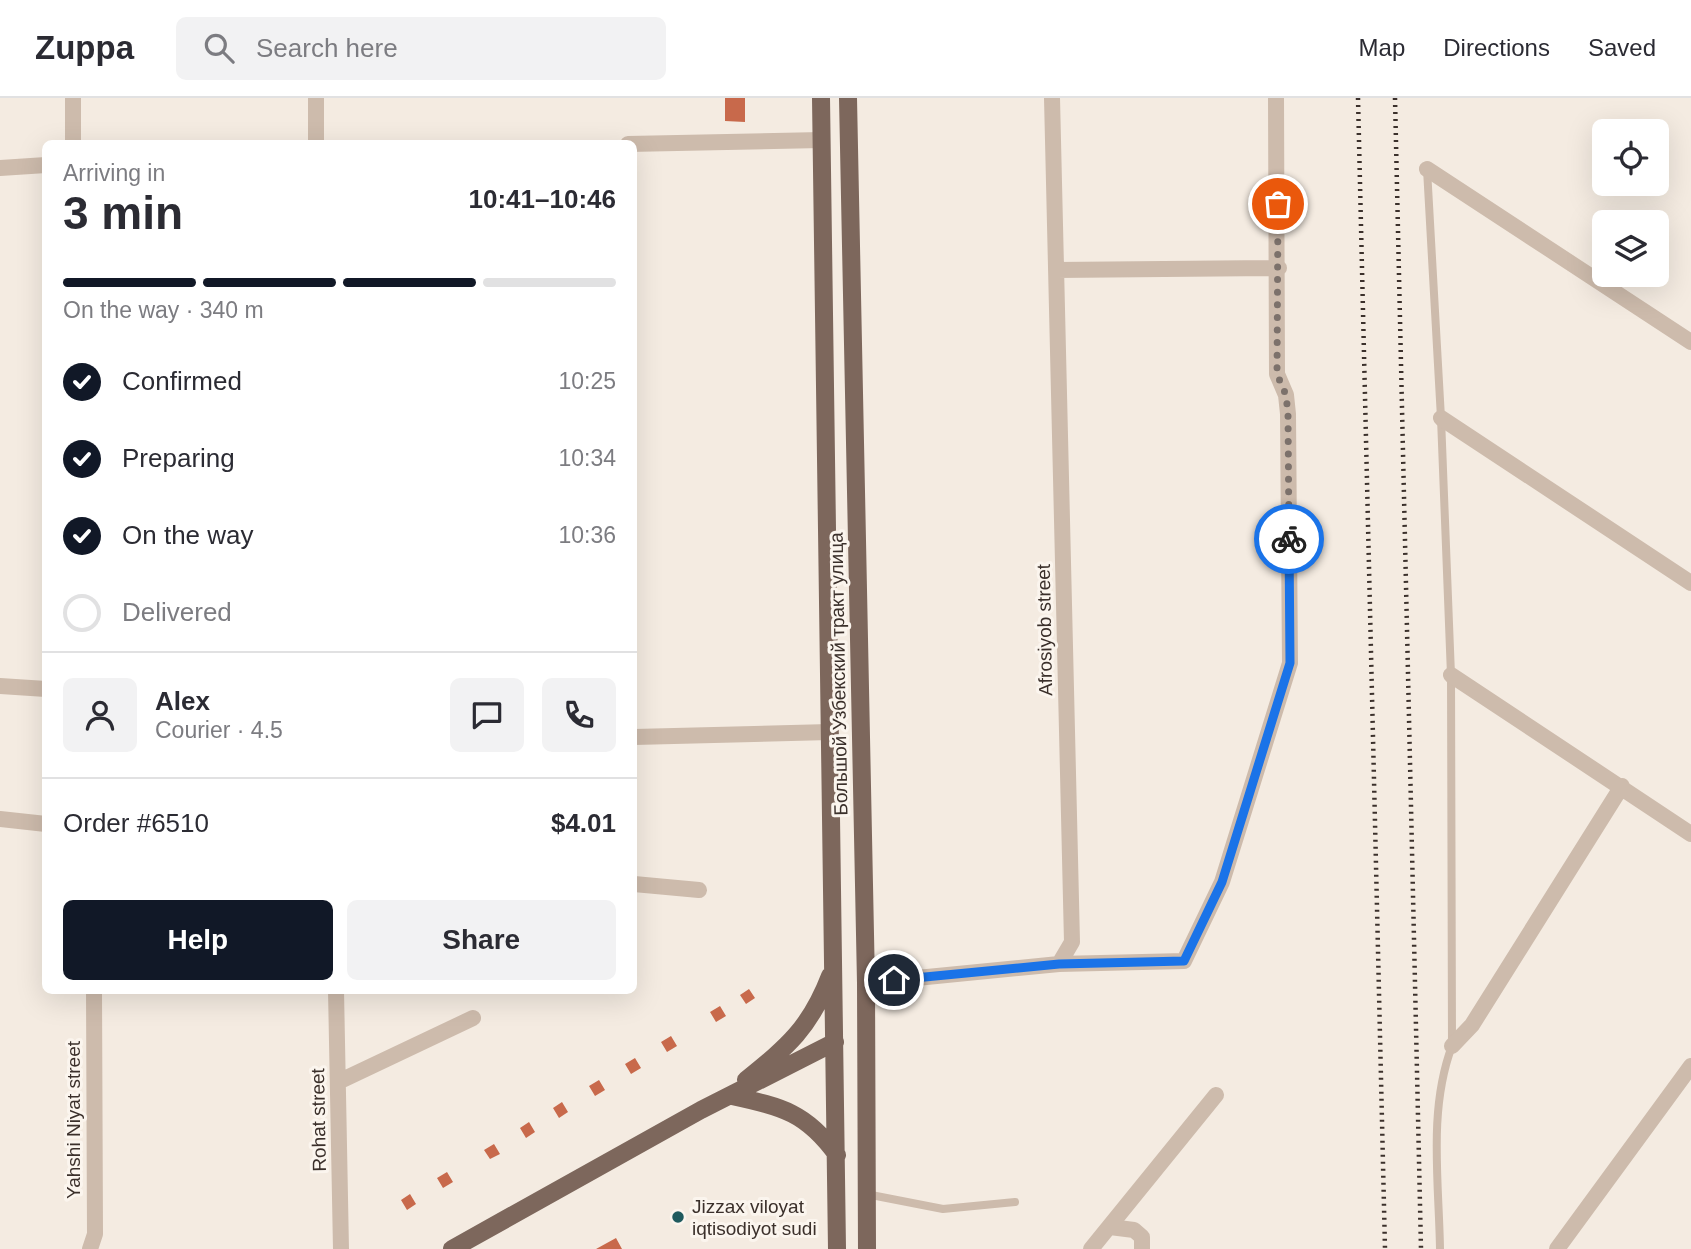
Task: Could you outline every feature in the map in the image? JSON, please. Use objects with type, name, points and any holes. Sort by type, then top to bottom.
[{"type":"main road","name":"Большой Узбекский тракт улица","points":[[821,98],[837,1249]]},
{"type":"main road","name":"Большой Узбекский тракт улица","points":[[848,98],[866,983],[867,1249]]},
{"type":"main road","points":[[724,1100],[799,1034],[817,1009],[834,967]]},
{"type":"main road","points":[[452,1249],[835,1042]]},
{"type":"main road","points":[[724,1100],[775,1105],[801,1117],[819,1130],[837,1155]]},
{"type":"street","points":[[73,98],[73,140]]},
{"type":"street","points":[[316,98],[316,140]]},
{"type":"street","name":"Afrosiyob street","points":[[1052,98],[1072,942],[1059,964]]},
{"type":"street","points":[[866,983],[1059,964],[1184,961],[1222,882],[1290,663],[1288,414],[1286,395],[1277,374],[1279,268],[1276,98]]},
{"type":"street","points":[[637,144],[822,140]]},
{"type":"street","points":[[0,168],[42,165]]},
{"type":"street","points":[[1427,169],[1691,342]]},
{"type":"street","points":[[1056,270],[1279,268]]},
{"type":"street","points":[[1441,418],[1691,583]]},
{"type":"street","points":[[1451,675],[1691,834]]},
{"type":"street","points":[[0,686],[42,689]]},
{"type":"street","points":[[637,737],[830,732]]},
{"type":"street","points":[[1452,1046],[1472,1024],[1622,786]]},
{"type":"street","points":[[0,819],[42,824]]},
{"type":"street","points":[[637,884],[699,890]]},
{"type":"street","name":"Yahshi Niyat street","points":[[90,1249],[95,1234],[94,994]]},
{"type":"street","name":"Rohat street","points":[[336,994],[341,1249]]},
{"type":"street","points":[[338,1082],[473,1018]]},
{"type":"street","points":[[1557,1249],[1691,1066]]},
{"type":"street","points":[[1091,1249],[1216,1095]]},
{"type":"street","points":[[1110,1227],[1134,1230],[1142,1237],[1142,1249]]},
{"type":"lane","points":[[1427,169],[1441,418],[1451,675],[1452,1046],[1442,1073],[1437,1100],[1440,1249]]},
{"type":"lane","points":[[866,1194],[943,1209],[1015,1202]]},
{"type":"building","points":[[725,98],[745,98],[745,122],[725,121]]},
{"type":"building","points":[[749,989],[755,998],[746,1004],[740,995]]},
{"type":"building","points":[[720,1006],[726,1016],[716,1022],[710,1012]]},
{"type":"building","points":[[671,1036],[677,1046],[667,1052],[661,1042]]},
{"type":"building","points":[[635,1058],[641,1068],[631,1074],[625,1064]]},
{"type":"building","points":[[599,1080],[605,1090],[595,1096],[589,1086]]},
{"type":"building","points":[[562,1102],[568,1112],[559,1118],[553,1108]]},
{"type":"building","points":[[529,1122],[535,1132],[526,1138],[520,1128]]},
{"type":"building","points":[[494,1144],[500,1154],[490,1159],[484,1150]]},
{"type":"building","points":[[447,1172],[453,1182],[443,1188],[437,1178]]},
{"type":"building","points":[[410,1194],[416,1204],[407,1210],[401,1200]]},
{"type":"building","points":[[616,1238],[622,1249],[596,1249]]},
{"type":"railway","points":[[1358,98],[1385,1249]]},
{"type":"railway","points":[[1395,98],[1421,1249]]},
{"type":"way so far","points":[[1278,204],[1277,374],[1286,395],[1288,414],[1289,539]]},
{"type":"place","name":"Jizzax viloyat iqtisodiyot sudi","points":[[678,1217]]},
{"type":"route","points":[[894,980],[1059,964],[1184,961],[1222,882],[1290,663],[1289,539]]}]
